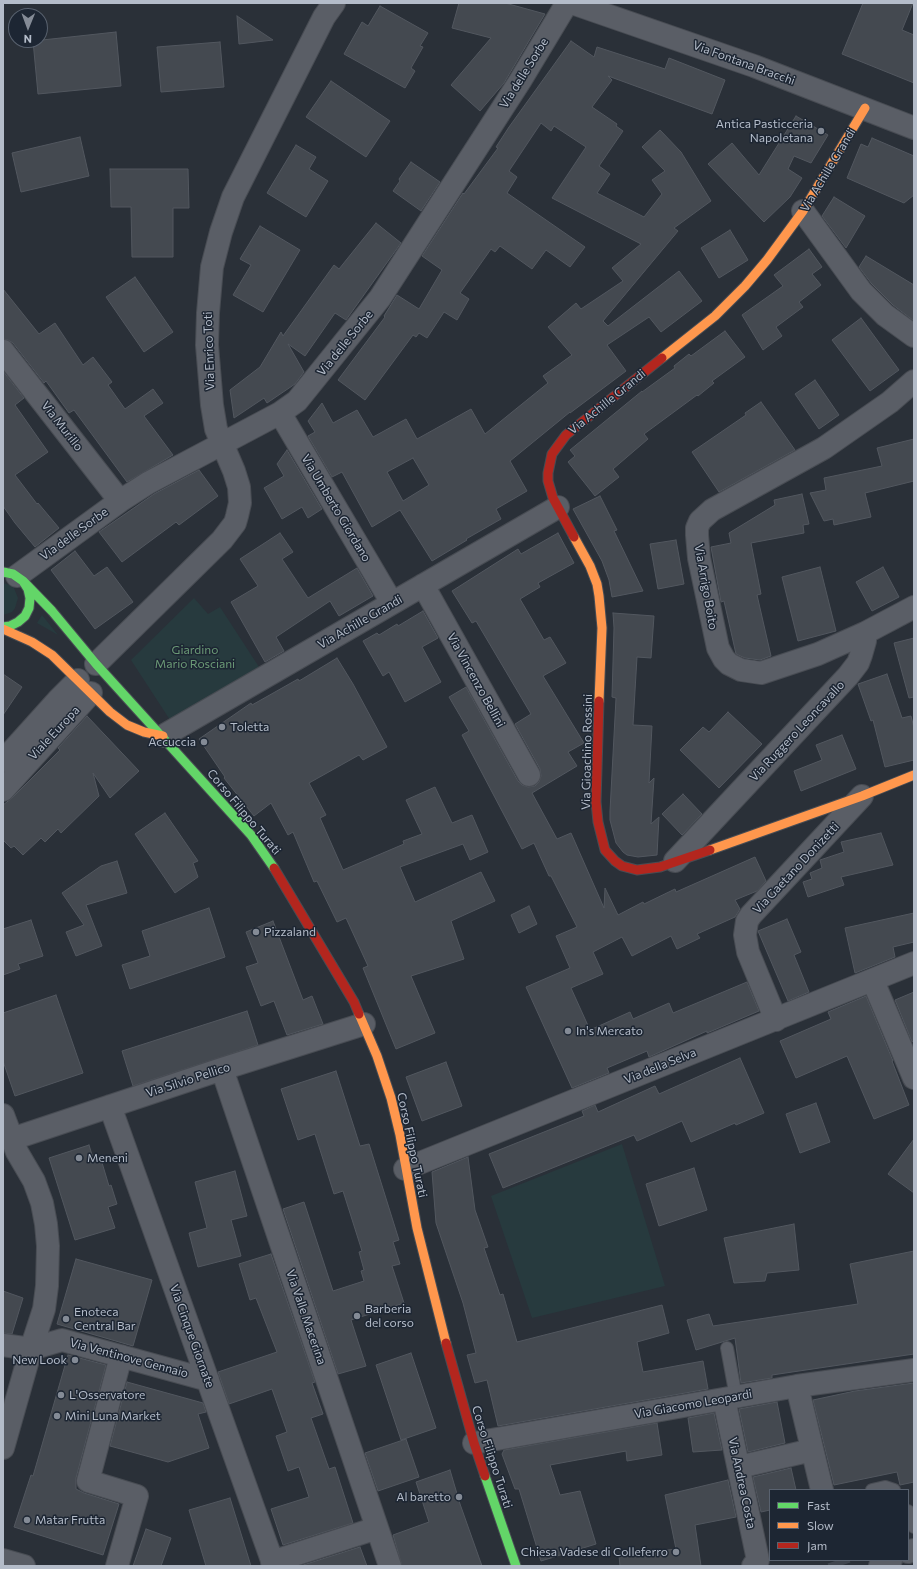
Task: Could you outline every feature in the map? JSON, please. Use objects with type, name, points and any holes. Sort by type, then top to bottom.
[{"type":"main road","name":"Via Achille Grandi","points":[[558,507],[550,489],[548,473],[552,454],[558,444],[576,425],[703,326],[726,306],[767,260],[803,212],[865,108]]},
{"type":"main road","name":"Via Gioachino Rossini","points":[[558,507],[590,566],[597,584],[601,607],[602,636],[596,802],[602,842],[605,850],[615,861],[630,869],[637,870],[653,868],[862,796]]},
{"type":"main road","name":"Corso Filippo Turati","points":[[12,573],[52,611],[95,680],[114,715],[127,725],[144,732],[163,736]]},
{"type":"main road","points":[[3,628],[18,622],[25,616],[29,608],[30,598],[28,589],[12,573]]},
{"type":"main road","name":"Corso Filippo Turati","points":[[3,628],[20,635],[95,680],[163,736],[237,819],[266,856],[289,891],[349,992],[377,1056],[391,1098],[400,1135],[416,1228],[427,1273],[474,1443],[516,1566]]},
{"type":"main road","name":"Via Gaetano Donizetti","points":[[862,796],[914,775]]},
{"type":"street","name":"Via Enrico Toti","points":[[95,680],[217,546],[235,523],[239,509],[239,487],[232,466],[222,444],[212,413],[207,345],[209,288],[216,251],[226,215],[238,187],[324,17],[334,3]]},
{"type":"street","name":"Via delle Sorbe","points":[[12,573],[163,474],[280,413],[292,406],[302,396],[380,298],[520,81],[567,3]]},
{"type":"street","name":"Via Fontana Bracchi","points":[[572,3],[754,66],[914,128]]},
{"type":"street","points":[[803,212],[861,291],[885,315],[914,336]]},
{"type":"street","name":"Via Murillo","points":[[3,351],[120,501]]},
{"type":"street","name":"Via Arrigo Boito","points":[[865,633],[818,654],[768,671],[754,673],[734,668],[724,659],[716,641],[699,558],[697,528],[700,520],[712,510],[824,448],[890,402],[914,381]]},
{"type":"street","name":"Via Umberto Giordano","points":[[280,413],[392,603]]},
{"type":"street","name":"Via Achille Grandi","points":[[163,736],[558,507]]},
{"type":"street","name":"Via Vincenzo Bellini","points":[[423,585],[529,775]]},
{"type":"street","points":[[865,633],[914,607]]},
{"type":"street","name":"Via Ruggero Leoncavallo","points":[[675,861],[848,676],[858,663],[865,641],[865,633]]},
{"type":"street","name":"Viale Europa","points":[[3,761],[58,700],[95,680]]},
{"type":"street","name":"Viale Europa","points":[[3,790],[95,680]]},
{"type":"street","name":"Via Gaetano Donizetti","points":[[776,1020],[748,952],[744,935],[747,921],[862,796]]},
{"type":"street","name":"Via della Selva","points":[[405,1169],[914,964]]},
{"type":"street","points":[[873,981],[914,1078]]},
{"type":"street","name":"Via Silvio Pellico","points":[[12,1139],[222,1069],[364,1024]]},
{"type":"street","name":"Via Valle Macerina","points":[[222,1069],[390,1566]]},
{"type":"street","name":"Via Cinque Giornate","points":[[110,1106],[273,1564]]},
{"type":"street","points":[[3,1115],[12,1139],[38,1192],[42,1203],[47,1233],[47,1286],[45,1304],[3,1448]]},
{"type":"street","name":"Via Ventinove Gennaio","points":[[3,1345],[31,1349],[62,1340],[208,1380]]},
{"type":"street","points":[[117,1566],[137,1496],[88,1481],[121,1356]]},
{"type":"street","name":"Via Giacomo Leopardi","points":[[474,1443],[797,1386],[914,1370]]},
{"type":"street","points":[[797,1386],[822,1489]]},
{"type":"street","name":"Via Andrea Costa","points":[[730,1398],[739,1466],[758,1560],[753,1566]]},
{"type":"street","points":[[739,1466],[812,1450]]},
{"type":"street","points":[[273,1564],[377,1528]]},
{"type":"street","points":[[3,1560],[24,1566]]},
{"type":"street","points":[[880,1566],[889,1561]]},
{"type":"lane","points":[[727,1348],[730,1398]]},
{"type":"lane","points":[[876,1489],[885,1487],[891,1489]]},
{"type":"lane","points":[[909,1514],[914,1527]]},
{"type":"green space","points":[[3,583],[14,588],[18,598],[12,612],[3,615]]},
{"type":"green space","name":"Giardino Mario Rosciani","points":[[194,598],[208,614],[220,607],[259,667],[172,723],[131,660]]},
{"type":"green space","points":[[42,615],[58,635],[37,623]]},
{"type":"green space","points":[[622,1144],[665,1286],[532,1318],[491,1196]]},
{"type":"building","points":[[459,3],[505,3],[545,14],[504,83],[480,111],[451,85],[491,38],[452,28]]},
{"type":"building","points":[[863,3],[913,3],[902,30],[914,35],[914,83],[842,54]]},
{"type":"building","points":[[380,6],[428,33],[420,46],[423,47],[411,68],[415,71],[405,88],[344,54],[362,22],[368,26]]},
{"type":"building","points":[[237,16],[273,40],[239,44]]},
{"type":"building","points":[[116,32],[121,86],[38,94],[34,48],[48,48],[48,39]]},
{"type":"building","points":[[571,41],[594,57],[597,47],[665,69],[669,58],[725,80],[712,114],[608,76],[612,80],[592,107],[617,124],[616,126],[623,131],[599,166],[610,174],[597,193],[644,217],[662,194],[652,180],[665,171],[642,147],[660,130],[681,152],[711,201],[674,228],[678,231],[603,321],[608,326],[679,271],[702,301],[661,332],[649,317],[607,345],[626,371],[570,412],[510,461],[527,491],[496,509],[501,519],[432,561],[400,510],[372,527],[342,472],[332,477],[308,436],[315,432],[308,421],[322,403],[333,423],[357,410],[373,437],[406,419],[417,439],[471,409],[485,434],[548,383],[543,376],[572,355],[548,327],[576,303],[581,309],[623,281],[612,268],[641,244],[552,198],[586,147],[554,126],[551,131],[541,123],[509,171],[517,177],[507,193],[585,247],[570,267],[546,250],[532,269],[500,246],[495,252],[491,249],[460,293],[469,299],[457,320],[444,312],[427,338],[419,333],[416,337],[413,335],[365,400],[338,380],[385,317],[384,316],[397,295],[419,309],[442,270],[422,256],[463,193],[464,194],[498,148],[496,147]],"holes":[[[413,458],[429,485],[403,501],[387,472]]]},
{"type":"building","points":[[220,42],[224,87],[161,92],[157,47]]},
{"type":"building","points":[[331,81],[390,121],[366,157],[306,117]]},
{"type":"building","points":[[796,116],[828,135],[811,163],[794,156],[788,169],[802,178],[790,197],[764,222],[708,164],[732,143],[759,175]]},
{"type":"building","points":[[80,137],[89,176],[21,192],[12,153]]},
{"type":"building","points":[[872,138],[914,156],[914,195],[904,203],[847,178],[861,144],[868,147]]},
{"type":"building","points":[[296,145],[316,157],[309,169],[328,181],[306,217],[267,193]]},
{"type":"building","points":[[411,162],[440,182],[421,211],[393,191],[400,181],[399,179]]},
{"type":"building","points":[[110,169],[188,169],[189,208],[173,208],[173,257],[132,257],[131,207],[111,207]]},
{"type":"building","points":[[834,197],[865,216],[846,248],[822,216]]},
{"type":"building","points":[[376,223],[401,243],[346,320],[335,313],[305,356],[288,344],[304,372],[295,384],[267,403],[264,398],[234,418],[230,390],[260,367],[281,332],[283,336],[334,265],[339,269]]},
{"type":"building","points":[[260,226],[300,250],[263,312],[233,295],[251,265],[240,259]]},
{"type":"building","points":[[730,230],[748,260],[719,278],[701,248]]},
{"type":"building","points":[[809,249],[822,267],[812,274],[821,285],[799,302],[803,307],[776,327],[782,336],[763,350],[742,315],[783,286],[774,275]]},
{"type":"building","points":[[866,256],[914,285],[914,321],[893,305],[871,283],[859,267]]},
{"type":"building","points":[[135,277],[173,332],[144,352],[106,297]]},
{"type":"building","points":[[3,289],[39,334],[55,323],[83,365],[93,357],[112,382],[108,385],[125,409],[153,389],[163,403],[144,416],[173,455],[127,482],[74,410],[69,413],[46,381],[44,383],[13,343],[3,339]]},
{"type":"building","points":[[861,318],[899,370],[870,391],[832,340]]},
{"type":"building","points":[[725,331],[745,357],[712,381],[714,383],[698,396],[697,395],[644,434],[648,439],[613,469],[619,477],[595,496],[568,462],[575,456],[570,450],[642,391],[675,368],[674,366],[689,354],[691,356]]},
{"type":"building","points":[[3,371],[24,398],[15,405],[48,452],[15,475],[37,504],[38,503],[59,528],[35,547],[3,506]]},
{"type":"building","points":[[815,380],[839,415],[819,429],[795,394]]},
{"type":"building","points":[[761,402],[795,450],[719,492],[692,452],[746,415],[745,413]]},
{"type":"building","points":[[914,439],[914,481],[865,493],[871,517],[834,525],[833,519],[824,521],[810,493],[826,490],[824,478],[882,466],[877,448]]},
{"type":"building","points":[[287,450],[322,509],[308,518],[302,507],[282,519],[264,488],[284,476],[277,464]]},
{"type":"building","points":[[199,470],[218,496],[179,525],[176,522],[122,562],[99,532],[154,494]]},
{"type":"building","points":[[802,494],[809,524],[803,525],[804,533],[751,543],[761,594],[757,595],[771,656],[760,660],[745,658],[736,654],[724,601],[721,602],[711,547],[731,543],[729,533],[775,505],[774,500]]},
{"type":"building","points":[[600,496],[617,530],[614,531],[643,591],[612,597],[609,580],[602,561],[573,509]]},
{"type":"building","points":[[280,533],[293,552],[282,559],[308,598],[357,568],[373,596],[339,616],[330,601],[276,637],[284,651],[265,662],[231,602],[258,586],[240,559]]},
{"type":"building","points":[[558,533],[574,563],[538,583],[540,587],[520,599],[544,640],[550,637],[566,663],[543,676],[584,743],[568,752],[577,766],[532,793],[557,839],[571,833],[604,908],[605,888],[618,915],[643,902],[644,904],[675,889],[676,892],[755,857],[766,881],[757,891],[735,900],[740,909],[735,917],[697,934],[700,938],[677,949],[671,936],[632,956],[622,937],[593,952],[603,974],[571,988],[590,1030],[630,1012],[633,1019],[669,1003],[673,1013],[747,982],[759,1011],[707,1033],[707,1031],[649,1057],[647,1051],[607,1068],[609,1073],[572,1088],[526,987],[570,968],[556,936],[577,927],[551,876],[549,876],[534,843],[522,849],[462,735],[469,731],[449,697],[466,687],[518,781],[522,785],[528,787],[535,786],[539,782],[541,776],[540,769],[515,724],[531,714],[476,621],[472,623],[452,591],[518,549],[521,554]]},
{"type":"building","points":[[676,540],[684,584],[658,589],[650,544]]},
{"type":"building","points":[[75,551],[94,576],[107,567],[133,602],[95,629],[51,570]]},
{"type":"building","points":[[820,567],[836,631],[798,641],[782,577]]},
{"type":"building","points":[[883,567],[899,597],[872,611],[856,582]]},
{"type":"building","points":[[423,611],[438,638],[422,647],[441,682],[405,702],[389,672],[383,676],[363,641],[377,633],[379,635],[397,624],[398,626]]},
{"type":"building","points":[[613,613],[654,616],[651,658],[637,657],[633,725],[652,726],[649,783],[654,778],[651,824],[659,817],[657,855],[638,857],[627,855],[616,843],[610,820],[616,698],[612,697]]},
{"type":"building","points":[[914,638],[914,697],[909,698],[894,643]]},
{"type":"building","points":[[337,658],[353,684],[387,747],[363,760],[359,755],[309,783],[326,815],[320,818],[343,870],[404,844],[403,841],[422,834],[406,800],[435,787],[452,823],[472,815],[488,852],[470,860],[463,844],[400,867],[415,902],[481,872],[495,901],[451,921],[464,959],[411,976],[435,1033],[396,1049],[363,968],[368,966],[346,918],[337,922],[317,881],[314,882],[293,832],[288,835],[271,803],[254,816],[224,778],[225,777],[199,739],[251,703],[252,705],[298,679],[299,681]]},
{"type":"building","points":[[3,674],[22,687],[3,715]]},
{"type":"building","points":[[887,674],[902,718],[911,716],[914,728],[914,760],[885,767],[873,720],[871,721],[858,684]]},
{"type":"building","points":[[728,712],[762,744],[719,788],[680,750],[703,727],[709,732]]},
{"type":"building","points":[[87,716],[139,771],[110,798],[93,773],[99,796],[61,833],[58,829],[45,842],[41,838],[23,855],[14,846],[11,848],[3,840],[3,805],[12,798],[60,750],[58,748]]},
{"type":"building","points":[[842,735],[856,769],[801,791],[794,771],[822,760],[816,745]]},
{"type":"building","points":[[683,794],[702,814],[682,835],[662,814]]},
{"type":"building","points":[[165,813],[198,861],[193,863],[198,877],[175,893],[135,834]]},
{"type":"building","points":[[881,833],[893,865],[841,877],[844,885],[808,897],[803,882],[812,879],[810,873],[822,868],[820,860],[844,852],[841,842]]},
{"type":"building","points":[[117,861],[127,893],[86,905],[102,946],[76,956],[66,932],[84,925],[62,893],[101,866]]},
{"type":"building","points":[[529,906],[537,924],[519,933],[511,915]]},
{"type":"building","points":[[209,908],[225,957],[130,989],[122,965],[150,956],[142,931]]},
{"type":"building","points":[[914,913],[914,942],[893,947],[895,957],[855,973],[845,928]]},
{"type":"building","points":[[787,919],[801,952],[794,955],[809,992],[788,1001],[758,931]]},
{"type":"building","points":[[31,920],[43,956],[18,964],[20,969],[3,975],[3,929]]},
{"type":"building","points":[[273,921],[303,1000],[312,996],[323,1024],[287,1035],[274,1001],[261,1006],[246,967],[258,963],[246,932]]},
{"type":"building","points":[[914,992],[914,1041],[912,1042],[895,1000]]},
{"type":"building","points":[[56,995],[83,1073],[15,1096],[3,1061],[3,1013]]},
{"type":"building","points":[[866,996],[893,1061],[909,1105],[874,1119],[847,1056],[796,1078],[780,1041],[831,1019],[828,1012]]},
{"type":"building","points":[[247,1011],[258,1045],[133,1086],[122,1051]]},
{"type":"building","points":[[740,1058],[764,1113],[736,1125],[735,1123],[691,1142],[682,1121],[637,1141],[634,1135],[503,1188],[489,1154],[584,1116],[582,1111],[595,1105],[598,1112],[655,1086],[659,1094]]},
{"type":"building","points":[[446,1062],[462,1106],[422,1121],[406,1077]]},
{"type":"building","points":[[336,1071],[360,1146],[369,1144],[399,1240],[393,1242],[400,1264],[392,1266],[404,1303],[351,1320],[366,1366],[338,1374],[283,1209],[304,1202],[333,1291],[364,1281],[361,1271],[364,1270],[359,1252],[362,1251],[343,1191],[334,1194],[315,1134],[298,1140],[281,1089]]},
{"type":"building","points":[[816,1103],[830,1142],[800,1153],[786,1114]]},
{"type":"building","points":[[914,1139],[914,1193],[888,1174]]},
{"type":"building","points":[[89,1145],[93,1158],[100,1156],[109,1186],[111,1185],[117,1204],[108,1207],[115,1228],[75,1240],[49,1158]]},
{"type":"building","points":[[468,1157],[475,1210],[488,1247],[484,1248],[500,1295],[503,1294],[517,1342],[662,1305],[669,1333],[637,1342],[643,1372],[703,1361],[708,1389],[498,1426],[487,1380],[475,1383],[467,1355],[476,1353],[463,1303],[436,1223],[432,1172]]},
{"type":"building","points":[[694,1168],[707,1210],[659,1226],[646,1184]]},
{"type":"building","points":[[235,1171],[247,1216],[231,1220],[241,1256],[198,1267],[189,1233],[207,1228],[195,1182]]},
{"type":"building","points":[[794,1224],[799,1270],[767,1273],[765,1281],[734,1283],[724,1238]]},
{"type":"building","points":[[914,1251],[914,1354],[772,1375],[772,1378],[741,1383],[735,1338],[696,1350],[687,1320],[709,1314],[713,1326],[858,1304],[850,1264]]},
{"type":"building","points":[[271,1254],[315,1382],[312,1383],[323,1414],[311,1418],[329,1469],[335,1467],[353,1523],[283,1545],[271,1509],[309,1497],[299,1467],[288,1471],[276,1436],[287,1432],[272,1389],[229,1404],[218,1372],[277,1352],[256,1298],[250,1300],[239,1264]]},
{"type":"building","points":[[76,1259],[152,1280],[133,1346],[57,1324]]},
{"type":"building","points":[[3,1291],[23,1298],[12,1334],[3,1333]]},
{"type":"building","points":[[411,1353],[436,1428],[401,1440],[376,1365]]},
{"type":"building","points":[[68,1355],[106,1365],[76,1478],[76,1489],[119,1504],[103,1555],[14,1527],[31,1475],[33,1476]]},
{"type":"building","points":[[127,1382],[203,1403],[206,1412],[198,1414],[209,1448],[168,1462],[110,1446]]},
{"type":"building","points":[[914,1383],[914,1482],[900,1485],[897,1472],[834,1485],[813,1400],[855,1391]]},
{"type":"building","points":[[777,1402],[785,1443],[748,1452],[739,1409]]},
{"type":"building","points":[[714,1413],[722,1450],[693,1452],[688,1418]]},
{"type":"building","points":[[657,1423],[662,1455],[627,1461],[626,1451],[550,1465],[560,1495],[580,1491],[596,1544],[541,1561],[519,1489],[515,1489],[502,1454],[504,1450]]},
{"type":"building","points":[[406,1439],[419,1477],[378,1491],[365,1453]]},
{"type":"building","points":[[791,1468],[796,1489],[769,1489],[769,1510],[761,1512],[753,1477]]},
{"type":"building","points":[[450,1470],[460,1504],[482,1566],[402,1566],[393,1535],[429,1522],[416,1482]]},
{"type":"building","points":[[728,1480],[736,1517],[695,1525],[701,1566],[620,1566],[619,1556],[676,1549],[665,1495]]},
{"type":"building","points":[[230,1498],[251,1566],[206,1566],[189,1510]]},
{"type":"building","points":[[146,1529],[171,1538],[161,1566],[133,1566]]},
{"type":"building","points":[[360,1547],[367,1566],[300,1566]]},
{"type":"tunnel","points":[[838,1561],[840,1566]]},
{"type":"traffic: fast","points":[[3,572],[13,574],[23,581],[28,589],[30,598],[29,608],[25,616],[18,622],[10,626],[3,627]]},
{"type":"traffic: fast","points":[[23,581],[52,611],[96,664],[251,835],[274,868]]},
{"type":"traffic: fast","points":[[485,1476],[516,1566]]},
{"type":"traffic: slow","points":[[662,358],[715,316],[745,286],[767,260],[803,211],[865,108]]},
{"type":"traffic: slow","points":[[574,537],[590,566],[597,584],[599,596],[602,628],[599,701]]},
{"type":"traffic: slow","points":[[3,629],[32,642],[52,655],[110,712],[127,725],[144,732],[163,736]]},
{"type":"traffic: slow","points":[[710,850],[862,796],[914,775]]},
{"type":"traffic: slow","points":[[359,1014],[377,1056],[391,1098],[400,1135],[417,1228],[446,1343]]},
{"type":"traffic: jam","points":[[574,537],[553,498],[548,481],[552,454],[566,435],[662,358]]},
{"type":"traffic: jam","points":[[599,701],[596,802],[598,822],[605,850],[622,866],[637,870],[660,867],[710,850]]},
{"type":"traffic: jam","points":[[274,868],[354,1002],[359,1014]]},
{"type":"traffic: jam","points":[[446,1343],[474,1443],[485,1476]]},
{"type":"place","name":"Antica Pasticceria Napoletana","points":[[821,131]]},
{"type":"place","name":"Toletta","points":[[222,727]]},
{"type":"place","name":"Accuccia","points":[[204,742]]},
{"type":"place","name":"Pizzaland","points":[[256,932]]},
{"type":"place","name":"In's Mercato","points":[[568,1031]]},
{"type":"place","name":"Meneni","points":[[79,1158]]},
{"type":"place","name":"Barberia del corso","points":[[357,1316]]},
{"type":"place","name":"Enoteca Central Bar","points":[[66,1319]]},
{"type":"place","name":"New Look","points":[[75,1360]]},
{"type":"place","name":"L'Osservatore","points":[[61,1395]]},
{"type":"place","name":"Mini Luna Market","points":[[57,1416]]},
{"type":"place","name":"Al baretto","points":[[459,1497]]},
{"type":"place","name":"Matar Frutta","points":[[27,1520]]},
{"type":"place","name":"Chiesa Vadese di Colleferro","points":[[676,1552]]}]
